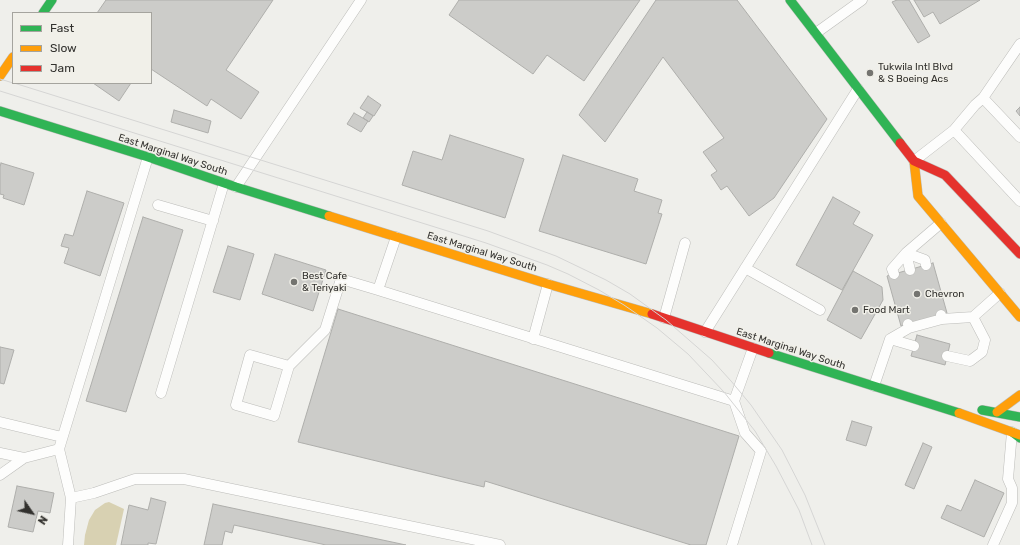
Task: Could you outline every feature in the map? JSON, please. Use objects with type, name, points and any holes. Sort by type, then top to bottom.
[{"type":"street","points":[[44,12],[52,0]]},
{"type":"street","points":[[790,0],[914,161],[945,175],[1020,254]]},
{"type":"street","points":[[0,76],[12,58]]},
{"type":"street","name":"East Marginal Way South","points":[[0,111],[396,237],[664,318],[753,348],[958,412],[1017,435]]},
{"type":"street","points":[[914,161],[918,196],[1020,317]]},
{"type":"street","points":[[997,412],[1020,395]]},
{"type":"street","points":[[958,412],[976,410],[997,412],[1020,417]]},
{"type":"lane","points":[[236,187],[361,0]]},
{"type":"lane","points":[[816,34],[862,0]]},
{"type":"lane","points":[[914,161],[954,130],[975,105],[983,98],[1020,44]]},
{"type":"lane","points":[[705,332],[858,89]]},
{"type":"lane","points":[[983,98],[1020,137]]},
{"type":"lane","points":[[954,130],[1020,202]]},
{"type":"lane","points":[[68,545],[71,498],[59,449],[148,157]]},
{"type":"lane","points":[[161,393],[224,183]]},
{"type":"lane","points":[[158,205],[213,221]]},
{"type":"lane","points":[[894,274],[892,269],[906,253],[941,223]]},
{"type":"lane","points":[[378,290],[396,237]]},
{"type":"lane","points":[[664,318],[685,243]]},
{"type":"lane","points":[[906,253],[925,260],[926,265]]},
{"type":"lane","points":[[906,253],[910,270]]},
{"type":"lane","points":[[745,268],[820,310]]},
{"type":"lane","points":[[289,366],[250,355],[236,405],[274,416],[289,366],[325,330],[341,279],[734,401]]},
{"type":"lane","points":[[533,339],[548,284]]},
{"type":"lane","points":[[874,386],[890,339],[908,326],[925,321],[942,317],[973,317],[1000,293]]},
{"type":"lane","points":[[947,356],[970,361],[982,352],[985,340],[973,317]]},
{"type":"lane","points":[[890,339],[914,346]]},
{"type":"lane","points":[[732,545],[761,451],[745,433],[734,401],[753,348]]},
{"type":"lane","points":[[0,422],[62,437]]},
{"type":"lane","points":[[993,545],[1012,503],[1012,488],[1008,479],[1017,435]]},
{"type":"lane","points":[[0,475],[24,458],[59,449]]},
{"type":"lane","points":[[0,453],[24,458]]},
{"type":"lane","points":[[71,498],[94,494],[135,479],[184,479],[500,545]]},
{"type":"shaded area","points":[[109,502],[124,509],[116,545],[84,545],[89,520],[95,510]]},
{"type":"building","points":[[106,0],[273,0],[226,70],[259,92],[241,119],[211,99],[207,106],[152,70],[152,12],[98,12]]},
{"type":"building","points":[[459,0],[640,0],[584,81],[547,55],[533,74],[449,15]]},
{"type":"building","points":[[656,0],[737,0],[827,119],[774,198],[749,216],[727,186],[721,190],[711,175],[717,171],[703,152],[724,138],[663,57],[605,142],[579,115]]},
{"type":"building","points":[[897,0],[909,0],[930,36],[918,43],[892,2]]},
{"type":"building","points":[[914,0],[980,0],[940,24],[933,12],[924,17]]},
{"type":"building","points":[[94,84],[130,84],[119,101]]},
{"type":"building","points":[[368,96],[381,105],[374,116],[360,108]]},
{"type":"building","points":[[1020,107],[1020,116],[1016,111]]},
{"type":"building","points":[[174,110],[211,121],[208,133],[171,122]]},
{"type":"building","points":[[367,112],[373,116],[369,122],[363,118]]},
{"type":"building","points":[[354,113],[368,121],[361,132],[347,124]]},
{"type":"building","points":[[450,135],[524,159],[505,218],[402,185],[413,151],[442,160]]},
{"type":"building","points":[[563,155],[638,179],[634,191],[662,200],[658,213],[662,214],[646,264],[539,231]]},
{"type":"building","points":[[1,163],[34,173],[24,205],[3,198],[4,195],[0,194]]},
{"type":"building","points":[[87,191],[124,203],[100,276],[64,263],[69,248],[61,246],[65,234],[73,236]]},
{"type":"building","points":[[833,197],[860,212],[853,224],[873,235],[842,290],[796,265]]},
{"type":"building","points":[[143,217],[183,230],[126,412],[86,401]]},
{"type":"building","points":[[228,246],[254,254],[240,300],[213,292]]},
{"type":"building","name":"Best Cafe & Teriyaki","points":[[275,254],[326,270],[313,311],[262,294]]},
{"type":"building","name":"Chevron","points":[[933,263],[947,313],[901,326],[887,276]]},
{"type":"building","name":"Food Mart","points":[[853,271],[882,287],[883,300],[861,339],[827,320]]},
{"type":"building","points":[[338,309],[739,436],[706,545],[691,545],[485,481],[484,487],[298,442]]},
{"type":"building","points":[[917,335],[950,344],[945,365],[911,356]]},
{"type":"building","points":[[0,347],[14,350],[4,384],[0,383]]},
{"type":"building","points":[[852,421],[872,427],[866,446],[846,440]]},
{"type":"building","points":[[923,443],[932,447],[914,489],[905,485]]},
{"type":"building","points":[[975,480],[1004,493],[984,537],[941,518],[947,505],[961,511]]},
{"type":"building","points":[[17,486],[54,493],[50,513],[38,511],[33,532],[8,527]]},
{"type":"building","points":[[151,498],[166,502],[156,544],[148,543],[148,545],[121,545],[129,505],[148,510]]},
{"type":"building","points":[[213,504],[406,545],[326,545],[234,525],[232,533],[225,531],[222,545],[204,545]]},
{"type":"tram line","points":[[0,79],[12,83]]},
{"type":"tram line","points":[[17,84],[488,231],[556,256],[606,280],[630,294],[666,320],[712,360],[751,405],[782,450],[805,495],[825,545]]},
{"type":"tram line","points":[[0,91],[486,243],[547,265],[599,290],[657,328],[688,354],[724,392],[755,431],[776,466],[799,510],[812,545]]},
{"type":"traffic: fast","points":[[44,12],[52,0]]},
{"type":"traffic: fast","points":[[790,0],[900,143]]},
{"type":"traffic: fast","points":[[0,111],[329,216]]},
{"type":"traffic: fast","points":[[769,353],[959,413]]},
{"type":"traffic: fast","points":[[982,410],[1020,417]]},
{"type":"traffic: fast","points":[[1012,432],[1020,438]]},
{"type":"traffic: slow","points":[[0,76],[12,58]]},
{"type":"traffic: slow","points":[[914,161],[918,196],[1020,317]]},
{"type":"traffic: slow","points":[[329,216],[548,284],[652,314]]},
{"type":"traffic: slow","points":[[997,412],[1020,395]]},
{"type":"traffic: slow","points":[[959,413],[1020,435]]},
{"type":"traffic: jam","points":[[900,143],[914,161],[945,175],[1020,254]]},
{"type":"traffic: jam","points":[[652,314],[769,353]]},
{"type":"place","name":"Tukwila Intl Blvd & S Boeing Acs","points":[[870,73]]},
{"type":"place","name":"Best Cafe & Teriyaki","points":[[294,282]]},
{"type":"place","name":"Chevron","points":[[917,294]]},
{"type":"place","name":"Food Mart","points":[[855,310]]}]
